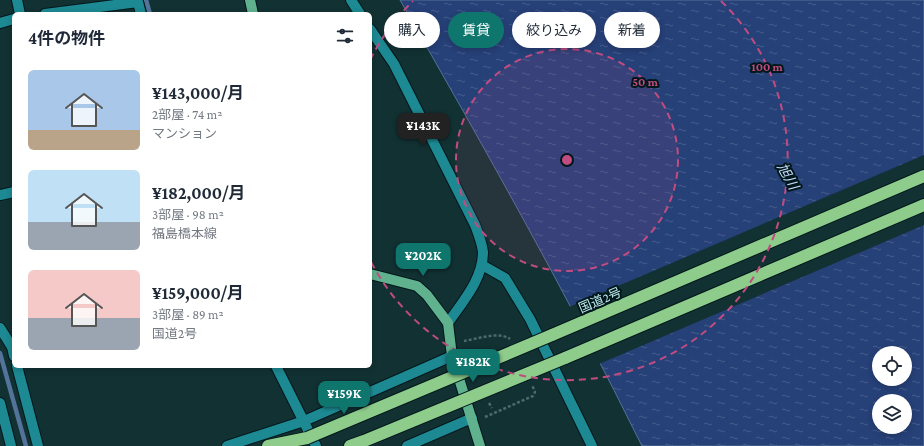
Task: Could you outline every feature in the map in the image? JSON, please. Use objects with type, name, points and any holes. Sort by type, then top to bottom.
[{"type":"highway","name":"国道2号","points":[[286,446],[311,442],[552,335],[924,176]]},
{"type":"highway","points":[[350,446],[360,444],[565,358],[924,205]]},
{"type":"highway","points":[[268,446],[311,442]]},
{"type":"main road","points":[[250,0],[253,12]]},
{"type":"main road","points":[[372,275],[417,286],[427,295],[448,323],[452,356],[480,446]]},
{"type":"street","points":[[17,0],[20,12]]},
{"type":"street","points":[[351,0],[359,12]]},
{"type":"street","points":[[60,12],[138,1],[141,12]]},
{"type":"street","points":[[0,23],[12,20]]},
{"type":"street","points":[[372,32],[394,64],[475,225],[483,250],[482,265],[474,284],[448,323]]},
{"type":"street","points":[[0,195],[12,192]]},
{"type":"street","points":[[482,265],[505,278],[530,319],[592,446]]},
{"type":"street","points":[[0,328],[12,352]]},
{"type":"street","points":[[226,446],[304,421],[452,356]]},
{"type":"street","points":[[18,368],[38,446]]},
{"type":"street","points":[[277,368],[304,421],[311,442]]},
{"type":"street","points":[[0,403],[11,446]]},
{"type":"street","points":[[407,446],[472,418]]},
{"type":"path","points":[[485,417],[533,396],[535,392],[532,384]]},
{"type":"water","name":"旭川","points":[[400,0],[924,0],[924,446],[642,446],[555,277],[427,48],[440,48],[440,12],[407,12]]},
{"type":"pier","points":[[924,155],[924,225],[599,364],[569,307]]},
{"type":"waterway","points":[[146,0],[149,12]]},
{"type":"waterway","points":[[0,353],[26,446]]}]
